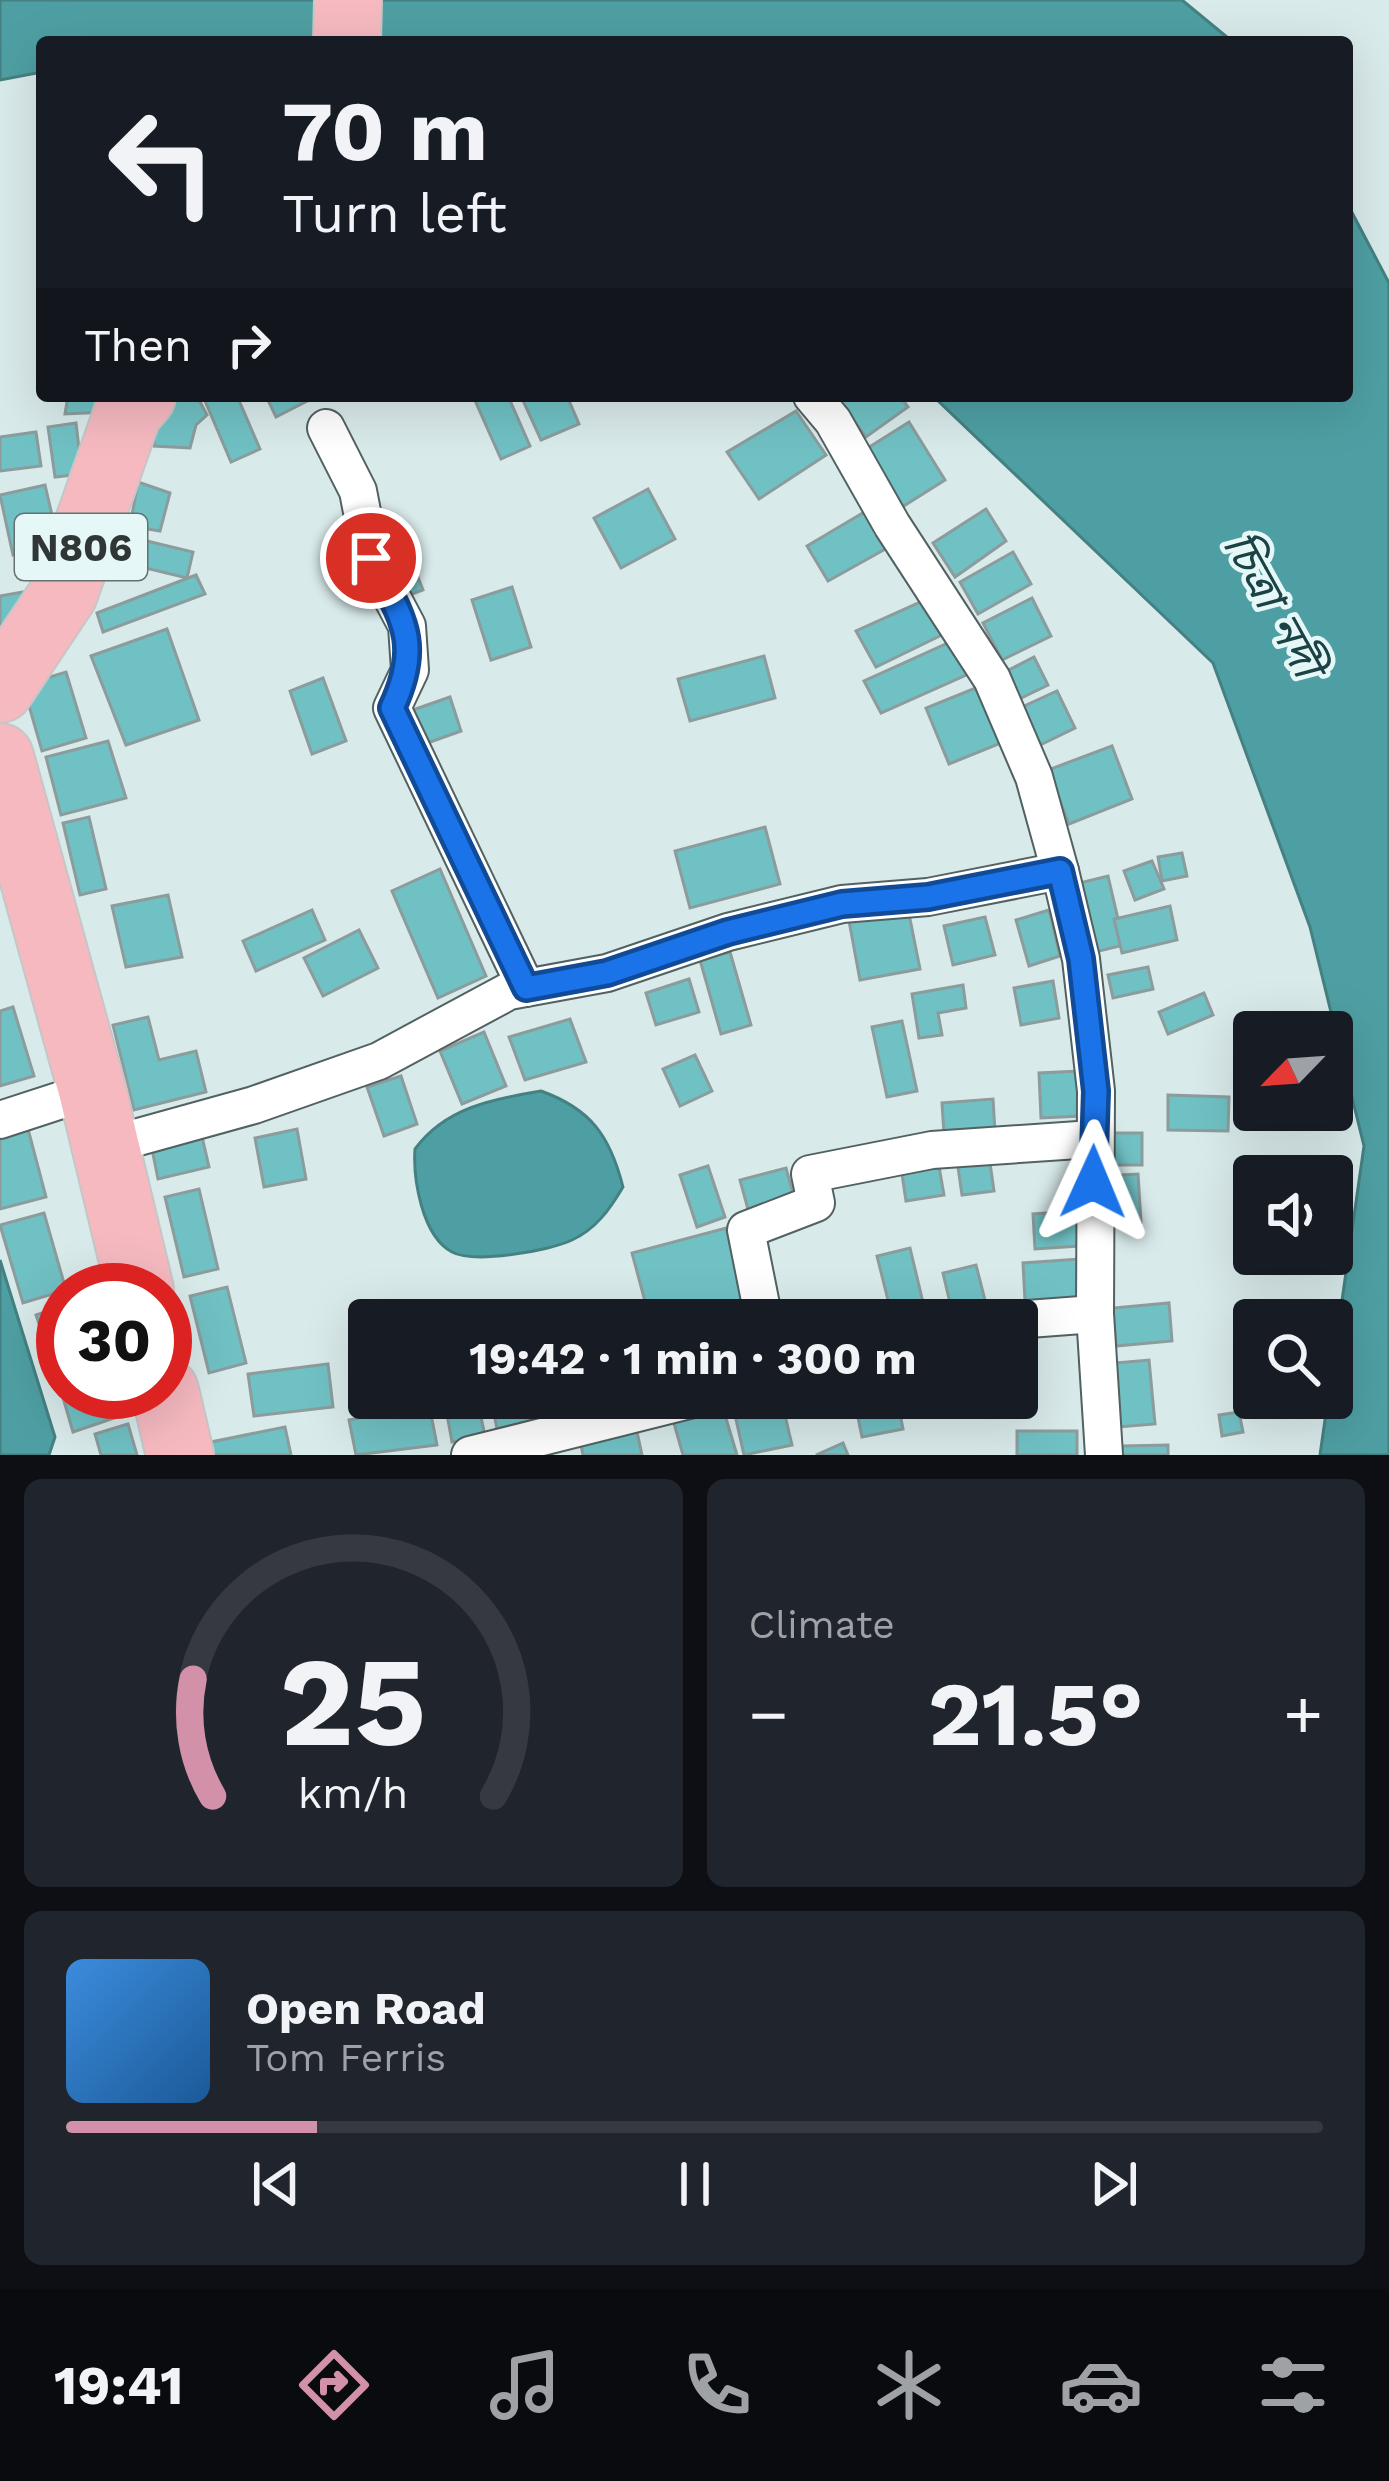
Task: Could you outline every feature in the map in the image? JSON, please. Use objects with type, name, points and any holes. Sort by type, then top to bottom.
[{"type":"highway","points":[[347,36],[348,0]]},
{"type":"highway","name":"N806","points":[[0,688],[64,593],[128,412],[137,402]]},
{"type":"highway","points":[[0,757],[134,1263]]},
{"type":"highway","points":[[172,1419],[180,1455]]},
{"type":"street","points":[[817,402],[992,679],[1034,777],[1060,871],[1081,959],[1096,1091],[1095,1314],[1104,1455]]},
{"type":"street","points":[[326,428],[358,491],[371,558],[407,626],[410,670],[392,708],[526,988]]},
{"type":"street","points":[[0,1120],[99,1118],[254,1105],[379,1060],[509,991],[607,973],[728,932],[842,904],[928,897],[1060,871]]},
{"type":"street","points":[[760,1299],[746,1230],[816,1203],[810,1174],[932,1150],[1093,1138]]},
{"type":"street","points":[[1038,1318],[1095,1314]]},
{"type":"street","points":[[470,1455],[614,1419]]},
{"type":"water","points":[[0,0],[1182,0],[1226,36],[36,36],[36,73],[0,80]]},
{"type":"water","name":"চিত্রা নদী","points":[[1353,214],[1389,283],[1389,1455],[1320,1455],[1325,1419],[1353,1419],[1353,1299],[1342,1299],[1346,1275],[1353,1275],[1353,1223],[1364,1146],[1353,1101],[1353,1011],[1331,1011],[1310,927],[1213,663],[939,402],[1353,402]]},
{"type":"water","points":[[541,1091],[573,1106],[596,1127],[612,1153],[623,1187],[595,1224],[561,1244],[494,1256],[452,1252],[427,1220],[418,1191],[415,1149],[455,1115],[488,1102]]},
{"type":"water","points":[[0,1260],[36,1376],[36,1419],[49,1419],[55,1437],[49,1455],[0,1455]]},
{"type":"building","points":[[67,402],[109,402],[107,412],[65,414]]},
{"type":"building","points":[[168,402],[200,402],[207,415],[196,425],[190,448],[154,446],[154,426]]},
{"type":"building","points":[[206,402],[240,402],[260,449],[231,462]]},
{"type":"building","points":[[269,402],[305,402],[276,417]]},
{"type":"building","points":[[476,402],[511,402],[530,446],[501,459]]},
{"type":"building","points":[[524,402],[570,402],[579,424],[541,440]]},
{"type":"building","points":[[840,402],[904,402],[908,407],[866,437]]},
{"type":"building","points":[[796,411],[826,455],[759,499],[727,452]]},
{"type":"building","points":[[909,422],[945,480],[899,509],[863,451]]},
{"type":"building","points":[[76,423],[82,474],[55,477],[48,427]]},
{"type":"building","points":[[36,432],[41,466],[0,471],[0,437]]},
{"type":"building","points":[[138,482],[170,493],[160,531],[130,526]]},
{"type":"building","points":[[45,485],[59,545],[13,555],[0,495]]},
{"type":"building","points":[[648,489],[675,539],[621,568],[594,518]]},
{"type":"building","points":[[986,509],[1006,541],[955,577],[933,543]]},
{"type":"building","points":[[866,511],[889,547],[828,581],[807,546]]},
{"type":"building","points":[[147,541],[193,552],[187,578],[141,567]]},
{"type":"building","points":[[404,542],[423,590],[399,599],[380,551]]},
{"type":"building","points":[[1013,552],[1031,584],[978,614],[960,582]]},
{"type":"building","points":[[196,575],[205,594],[103,632],[97,613]]},
{"type":"building","points":[[512,587],[531,647],[491,660],[472,600]]},
{"type":"building","points":[[34,590],[39,618],[0,625],[0,596]]},
{"type":"building","points":[[1032,598],[1051,636],[1002,660],[983,623]]},
{"type":"building","points":[[925,600],[946,633],[876,667],[856,631]]},
{"type":"building","points":[[167,629],[199,720],[126,745],[91,656]]},
{"type":"building","points":[[959,638],[973,672],[881,713],[864,681]]},
{"type":"building","points":[[764,656],[775,698],[690,721],[678,679]]},
{"type":"building","points":[[1034,657],[1048,685],[1017,700],[1003,673]]},
{"type":"building","points":[[66,672],[86,738],[42,751],[23,685]]},
{"type":"building","points":[[323,678],[346,741],[312,754],[290,691]]},
{"type":"building","points":[[983,685],[1006,741],[949,764],[926,708]]},
{"type":"building","points":[[1057,691],[1075,728],[1038,746],[1020,708]]},
{"type":"building","points":[[450,697],[461,731],[419,746],[407,712]]},
{"type":"building","points":[[108,741],[126,798],[61,815],[46,757]]},
{"type":"building","points":[[1112,746],[1132,799],[1069,824],[1048,770]]},
{"type":"building","points":[[89,817],[106,889],[80,895],[63,823]]},
{"type":"building","points":[[765,827],[780,884],[690,908],[675,851]]},
{"type":"building","points":[[1182,853],[1187,876],[1162,881],[1158,857]]},
{"type":"building","points":[[1152,861],[1164,889],[1135,900],[1124,871]]},
{"type":"building","points":[[440,869],[486,976],[438,998],[392,891]]},
{"type":"building","points":[[1108,876],[1124,945],[1091,953],[1075,884]]},
{"type":"building","points":[[168,895],[182,957],[126,967],[112,906]]},
{"type":"building","points":[[1170,906],[1177,940],[1122,953],[1114,919]]},
{"type":"building","points":[[908,909],[920,969],[860,980],[849,921]]},
{"type":"building","points":[[312,910],[325,940],[256,971],[243,941]]},
{"type":"building","points":[[1049,910],[1060,956],[1029,966],[1016,920]]},
{"type":"building","points":[[985,917],[995,955],[953,965],[944,926]]},
{"type":"building","points":[[359,930],[378,968],[323,996],[304,958]]},
{"type":"building","points":[[730,952],[751,1025],[721,1034],[700,960]]},
{"type":"building","points":[[1148,967],[1153,989],[1113,998],[1108,975]]},
{"type":"building","points":[[689,979],[699,1012],[656,1025],[646,993]]},
{"type":"building","points":[[1053,981],[1059,1018],[1021,1025],[1014,988]]},
{"type":"building","points":[[963,985],[966,1008],[938,1013],[942,1035],[919,1038],[912,994]]},
{"type":"building","points":[[1204,993],[1213,1015],[1168,1034],[1159,1012]]},
{"type":"building","points":[[13,1007],[34,1076],[0,1086],[0,1011]]},
{"type":"building","points":[[148,1017],[159,1060],[196,1051],[206,1092],[134,1110],[113,1025]]},
{"type":"building","points":[[570,1019],[586,1062],[525,1080],[509,1037]]},
{"type":"building","points":[[902,1021],[917,1091],[887,1097],[872,1027]]},
{"type":"building","points":[[484,1032],[506,1086],[462,1104],[440,1051]]},
{"type":"building","points":[[695,1055],[712,1091],[680,1106],[663,1069]]},
{"type":"building","points":[[1079,1071],[1081,1116],[1041,1118],[1039,1073]]},
{"type":"building","points":[[401,1076],[417,1124],[384,1136],[367,1087]]},
{"type":"building","points":[[1168,1095],[1229,1097],[1228,1131],[1168,1130]]},
{"type":"building","points":[[993,1099],[995,1131],[944,1135],[942,1103]]},
{"type":"building","points":[[28,1129],[46,1197],[0,1209],[0,1137]]},
{"type":"building","points":[[297,1129],[306,1179],[264,1187],[255,1138]]},
{"type":"building","points":[[201,1132],[209,1167],[158,1179],[151,1144]]},
{"type":"building","points":[[1107,1133],[1142,1133],[1142,1165],[1108,1165]]},
{"type":"building","points":[[988,1149],[994,1191],[962,1195],[956,1153]]},
{"type":"building","points":[[937,1155],[944,1195],[906,1201],[900,1161]]},
{"type":"building","points":[[708,1166],[725,1217],[697,1227],[680,1175]]},
{"type":"building","points":[[786,1168],[795,1201],[749,1213],[740,1180]]},
{"type":"building","points":[[1138,1174],[1141,1222],[1107,1224],[1104,1176]]},
{"type":"building","points":[[199,1189],[218,1269],[192,1275],[192,1263],[181,1263],[165,1197]]},
{"type":"building","points":[[1077,1211],[1079,1246],[1035,1249],[1033,1214]]},
{"type":"building","points":[[44,1213],[58,1263],[36,1263],[36,1299],[23,1303],[0,1225]]},
{"type":"building","points":[[726,1228],[744,1299],[644,1299],[632,1253]]},
{"type":"building","points":[[910,1248],[922,1299],[888,1299],[877,1256]]},
{"type":"building","points":[[1079,1259],[1082,1298],[1025,1299],[1023,1263]]},
{"type":"building","points":[[976,1265],[985,1299],[949,1299],[943,1273]]},
{"type":"building","points":[[227,1287],[246,1363],[209,1373],[192,1296]]},
{"type":"building","points":[[1169,1303],[1172,1341],[1116,1346],[1113,1308]]},
{"type":"building","points":[[1149,1360],[1155,1424],[1119,1427],[1114,1363]]},
{"type":"building","points":[[328,1364],[333,1407],[254,1416],[248,1374]]},
{"type":"building","points":[[1233,1413],[1233,1419],[1240,1419],[1243,1432],[1222,1436],[1219,1415]]},
{"type":"building","points":[[69,1419],[111,1419],[73,1432]]},
{"type":"building","points":[[432,1419],[437,1445],[356,1455],[349,1420]]},
{"type":"building","points":[[448,1419],[481,1419],[485,1436],[452,1442]]},
{"type":"building","points":[[495,1419],[547,1419],[497,1429]]},
{"type":"building","points":[[726,1419],[737,1455],[683,1455],[673,1420]]},
{"type":"building","points":[[736,1419],[786,1419],[792,1445],[744,1455]]},
{"type":"building","points":[[858,1419],[901,1419],[903,1429],[862,1437]]},
{"type":"building","points":[[128,1424],[137,1455],[101,1455],[95,1434]]},
{"type":"building","points":[[285,1427],[291,1455],[203,1455],[201,1444]]},
{"type":"building","points":[[1017,1431],[1077,1431],[1077,1455],[1017,1455]]},
{"type":"building","points":[[637,1432],[642,1455],[583,1455],[581,1445]]},
{"type":"building","points":[[843,1443],[848,1455],[816,1455]]},
{"type":"building","points":[[1168,1445],[1168,1455],[1122,1455],[1122,1446]]},
{"type":"route","points":[[371,558],[407,626],[410,670],[392,708],[526,988],[607,973],[728,932],[842,904],[928,897],[1060,871],[1081,959],[1096,1091],[1093,1182]]}]
